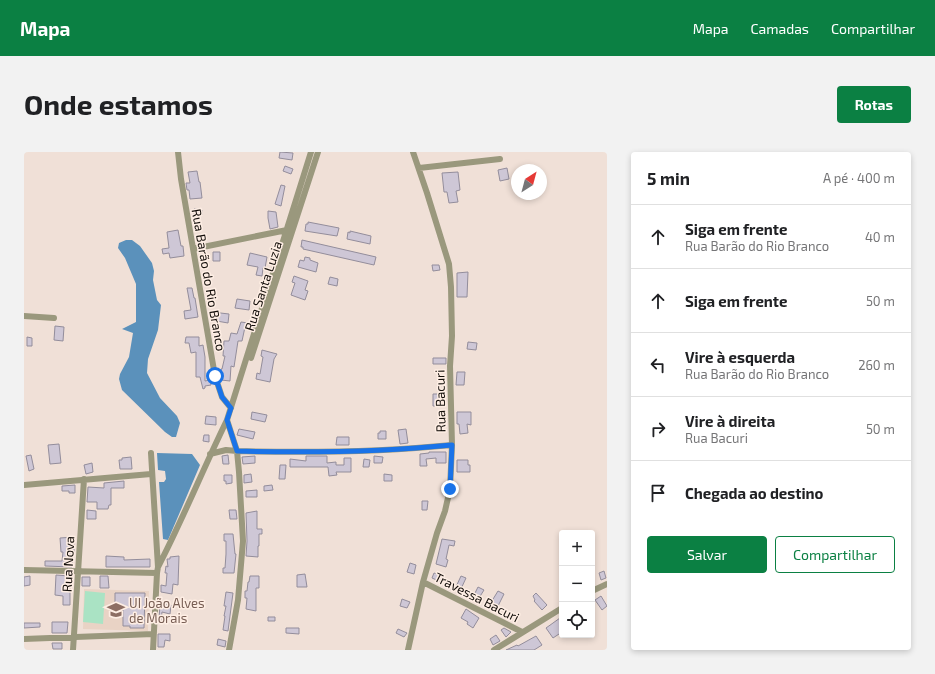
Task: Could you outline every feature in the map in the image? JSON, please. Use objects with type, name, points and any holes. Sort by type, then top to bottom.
[{"type":"street","name":"Rua Barão do Rio Branco","points":[[178,152],[181,180],[215,376],[222,397],[231,408]]},
{"type":"street","name":"Rua Santa Luzia","points":[[228,423],[289,233],[311,152]]},
{"type":"street","name":"Rua Santa Luzia","points":[[228,423],[231,408],[289,233],[318,152]]},
{"type":"street","name":"Rua Bacuri","points":[[408,650],[423,582],[445,511],[450,489],[452,445],[450,366],[452,314],[451,276],[449,264],[413,152]]},
{"type":"street","points":[[419,168],[500,159]]},
{"type":"street","points":[[193,249],[289,233]]},
{"type":"street","points":[[24,316],[54,318]]},
{"type":"street","points":[[228,423],[237,451],[242,541],[238,600],[229,650]]},
{"type":"street","points":[[157,570],[185,514],[210,454],[228,423]]},
{"type":"street","points":[[210,454],[226,450],[322,453],[411,449],[452,445]]},
{"type":"street","points":[[151,453],[157,570],[153,650]]},
{"type":"street","points":[[24,485],[151,474]]},
{"type":"street","name":"Rua Nova","points":[[73,650],[84,480]]},
{"type":"street","points":[[24,570],[78,572],[157,570]]},
{"type":"street","name":"Travessa Bacuri","points":[[423,582],[522,632]]},
{"type":"street","points":[[595,590],[607,584]]},
{"type":"street","points":[[494,650],[559,610]]},
{"type":"street","points":[[24,639],[153,634]]},
{"type":"shaded area","name":"UI João Alves de Morais","points":[[84,589],[149,591],[148,631],[83,629]]},
{"type":"green space","points":[[85,591],[105,593],[103,624],[83,622]]},
{"type":"water","points":[[126,240],[132,240],[140,246],[152,263],[154,271],[153,280],[157,300],[161,305],[158,330],[148,359],[147,373],[160,398],[177,416],[180,423],[176,437],[172,437],[165,432],[122,390],[119,379],[129,357],[133,333],[122,329],[136,322],[136,284],[125,258],[118,248],[119,243]]},
{"type":"water","points":[[157,453],[192,454],[200,465],[168,540],[163,539],[159,482],[164,482],[166,479],[165,471],[158,470]]},
{"type":"building","points":[[280,152],[293,153],[292,160],[279,158]]},
{"type":"building","points":[[285,166],[293,169],[291,174],[283,171]]},
{"type":"building","points":[[507,168],[509,179],[500,181],[498,170]]},
{"type":"building","points":[[197,171],[202,198],[190,199],[189,190],[187,190],[186,183],[190,183],[188,172]]},
{"type":"building","points":[[458,172],[460,190],[456,191],[458,202],[449,203],[447,192],[444,192],[442,173]]},
{"type":"building","points":[[281,185],[285,186],[281,206],[275,204]]},
{"type":"building","points":[[194,209],[202,210],[202,215],[194,214]]},
{"type":"building","points":[[268,211],[276,212],[278,227],[270,229]]},
{"type":"building","points":[[308,222],[339,228],[337,236],[305,231],[306,224],[308,224]]},
{"type":"building","points":[[178,230],[181,246],[183,246],[184,256],[170,258],[169,253],[163,254],[162,249],[169,248],[167,232]]},
{"type":"building","points":[[350,231],[371,236],[370,244],[347,239],[348,232],[350,233]]},
{"type":"building","points":[[302,240],[376,257],[374,265],[303,249],[303,247],[301,247]]},
{"type":"building","points":[[213,252],[220,252],[220,261],[213,261]]},
{"type":"building","points":[[250,253],[267,257],[262,276],[256,275],[258,267],[247,265]]},
{"type":"building","points":[[305,257],[318,263],[316,272],[298,267],[300,260],[304,261]]},
{"type":"building","points":[[432,265],[439,265],[440,270],[433,271]]},
{"type":"building","points":[[468,272],[467,297],[457,297],[457,273]]},
{"type":"building","points":[[294,276],[308,281],[305,290],[308,291],[305,300],[291,295],[295,283],[292,282]]},
{"type":"building","points":[[330,277],[338,279],[337,286],[328,284]]},
{"type":"building","points":[[187,288],[192,288],[198,317],[185,319],[184,311],[191,310]]},
{"type":"building","points":[[237,299],[250,301],[249,310],[235,308]]},
{"type":"building","points":[[212,312],[229,314],[228,323],[211,320]]},
{"type":"building","points":[[241,322],[248,323],[247,328],[245,327],[242,341],[238,341],[234,367],[231,366],[230,381],[221,380],[221,369],[225,356],[223,356],[224,341],[229,341],[231,333],[237,334]]},
{"type":"building","points":[[55,326],[64,327],[63,341],[54,340]]},
{"type":"building","points":[[27,337],[32,338],[32,346],[27,346]]},
{"type":"building","points":[[186,337],[199,337],[199,346],[203,345],[205,357],[205,381],[210,380],[211,385],[205,386],[203,389],[200,377],[196,377],[196,352],[191,353],[189,343],[185,343]]},
{"type":"building","points":[[468,342],[477,343],[476,350],[467,349]]},
{"type":"building","points":[[262,350],[277,354],[274,359],[270,382],[256,379],[257,373],[260,374],[263,357],[261,356]]},
{"type":"building","points":[[433,358],[446,358],[446,364],[433,364]]},
{"type":"building","points":[[457,372],[465,372],[464,385],[456,385]]},
{"type":"building","points":[[433,394],[441,394],[442,399],[440,400],[440,406],[433,406]]},
{"type":"building","points":[[252,412],[267,415],[265,422],[251,419]]},
{"type":"building","points":[[457,412],[471,412],[471,425],[467,424],[468,433],[460,434],[459,424],[457,424]]},
{"type":"building","points":[[206,416],[216,417],[216,425],[205,424]]},
{"type":"building","points":[[239,429],[255,432],[253,439],[237,435]]},
{"type":"building","points":[[406,429],[408,443],[400,444],[398,430]]},
{"type":"building","points":[[380,431],[386,431],[386,439],[378,439],[378,433],[380,433]]},
{"type":"building","points":[[204,435],[209,435],[209,442],[203,441]]},
{"type":"building","points":[[337,437],[349,437],[349,445],[336,445]]},
{"type":"building","points":[[59,444],[61,463],[50,464],[48,445]]},
{"type":"building","points":[[429,452],[446,452],[446,463],[436,463],[436,458],[426,459],[427,466],[420,466],[420,454]]},
{"type":"building","points":[[31,455],[34,469],[29,471],[26,456]]},
{"type":"building","points":[[228,455],[229,464],[223,464],[222,456]]},
{"type":"building","points":[[255,456],[255,463],[243,464],[242,457]]},
{"type":"building","points":[[306,456],[327,456],[327,463],[336,462],[336,465],[344,465],[344,458],[351,458],[351,472],[336,472],[337,475],[329,476],[328,467],[290,467],[290,459],[306,461]]},
{"type":"building","points":[[374,456],[383,457],[382,463],[374,463]]},
{"type":"building","points":[[131,457],[132,469],[120,469],[119,460],[122,460],[122,458]]},
{"type":"building","points":[[364,459],[370,460],[369,467],[363,467]]},
{"type":"building","points":[[457,460],[468,460],[470,472],[457,472]]},
{"type":"building","points":[[92,463],[93,472],[86,474],[84,465]]},
{"type":"building","points":[[280,465],[286,465],[285,479],[279,479]]},
{"type":"building","points":[[251,474],[252,482],[244,483],[244,475]]},
{"type":"building","points":[[384,474],[392,475],[392,481],[384,481]]},
{"type":"building","points":[[224,475],[232,475],[232,483],[226,484],[226,481],[224,481]]},
{"type":"building","points":[[124,481],[124,488],[111,488],[111,505],[109,505],[108,509],[97,509],[97,502],[87,502],[88,487],[104,488],[104,483]]},
{"type":"building","points":[[75,485],[75,493],[62,491],[62,486]]},
{"type":"building","points":[[272,485],[273,490],[264,491],[264,486]]},
{"type":"building","points":[[257,490],[257,497],[246,497],[246,491]]},
{"type":"building","points":[[422,501],[428,501],[427,510],[422,510]]},
{"type":"building","points":[[87,510],[96,511],[96,519],[87,519]]},
{"type":"building","points":[[229,510],[236,510],[237,519],[230,519]]},
{"type":"building","points":[[257,511],[257,529],[262,529],[262,534],[259,534],[258,557],[246,556],[246,513]]},
{"type":"building","points":[[224,534],[233,534],[236,554],[234,573],[223,573],[226,554],[226,541],[224,541]]},
{"type":"building","points":[[74,537],[72,567],[45,566],[45,561],[62,561],[63,552],[61,552],[60,538]]},
{"type":"building","points":[[442,539],[455,541],[454,546],[449,545],[446,567],[436,564]]},
{"type":"building","points":[[106,556],[124,557],[124,560],[150,559],[150,567],[106,567]]},
{"type":"building","points":[[179,556],[178,585],[173,584],[172,594],[161,592],[161,585],[166,586],[167,573],[165,573],[166,566],[168,567],[167,559],[170,559],[170,557]]},
{"type":"building","points":[[410,563],[416,565],[414,574],[407,572]]},
{"type":"building","points":[[604,571],[606,578],[601,580],[599,573]]},
{"type":"building","points":[[434,573],[443,576],[441,582],[432,578]]},
{"type":"building","points":[[305,574],[307,587],[297,587],[297,575]]},
{"type":"building","points":[[56,575],[70,576],[70,605],[63,605],[63,596],[55,595]]},
{"type":"building","points":[[30,576],[30,585],[24,586],[24,577]]},
{"type":"building","points":[[100,576],[108,576],[109,588],[100,588]]},
{"type":"building","points":[[250,576],[259,576],[259,588],[256,588],[256,611],[246,609],[247,598],[245,598],[245,591],[247,591]]},
{"type":"building","points":[[461,576],[466,578],[460,591],[455,589]]},
{"type":"building","points":[[82,577],[90,577],[90,586],[82,586]]},
{"type":"building","points":[[478,587],[484,590],[479,598],[474,595]]},
{"type":"building","points":[[498,591],[504,594],[497,608],[490,604]]},
{"type":"building","points":[[226,592],[233,593],[228,631],[223,630]]},
{"type":"building","points":[[115,593],[145,593],[144,628],[130,628],[130,626],[123,626],[123,605],[115,605]]},
{"type":"building","points":[[536,593],[547,605],[542,610],[534,601],[533,596]]},
{"type":"building","points":[[601,596],[607,606],[602,610],[595,600]]},
{"type":"building","points":[[402,599],[410,602],[407,608],[400,606]]},
{"type":"building","points":[[160,603],[171,605],[170,614],[162,612],[161,621],[159,620]]},
{"type":"building","points":[[466,609],[479,618],[473,628],[467,624],[468,622],[461,618]]},
{"type":"building","points":[[268,617],[275,617],[275,621],[268,621]]},
{"type":"building","points":[[559,619],[559,634],[553,638],[546,628]]},
{"type":"building","points":[[52,622],[68,622],[67,633],[52,633]]},
{"type":"building","points":[[24,623],[40,623],[40,627],[24,628]]},
{"type":"building","points":[[286,628],[299,628],[299,634],[286,633]]},
{"type":"building","points":[[504,628],[511,632],[506,637],[501,630]]},
{"type":"building","points":[[398,629],[407,633],[404,637],[396,633]]},
{"type":"building","points":[[158,634],[170,634],[170,641],[165,640],[164,647],[158,647]]},
{"type":"building","points":[[496,635],[500,641],[493,645],[490,639]]},
{"type":"building","points":[[536,636],[542,645],[534,650],[506,650],[517,645],[518,646]]},
{"type":"building","points":[[218,639],[226,641],[225,647],[217,645]]},
{"type":"building","points":[[52,643],[62,643],[62,649],[53,649]]},
{"type":"place","name":"UI João Alves de Morais","points":[[116,610]]},
{"type":"route","points":[[215,376],[222,397],[231,408],[227,420],[237,451],[315,453],[411,449],[452,445],[450,489]]}]
